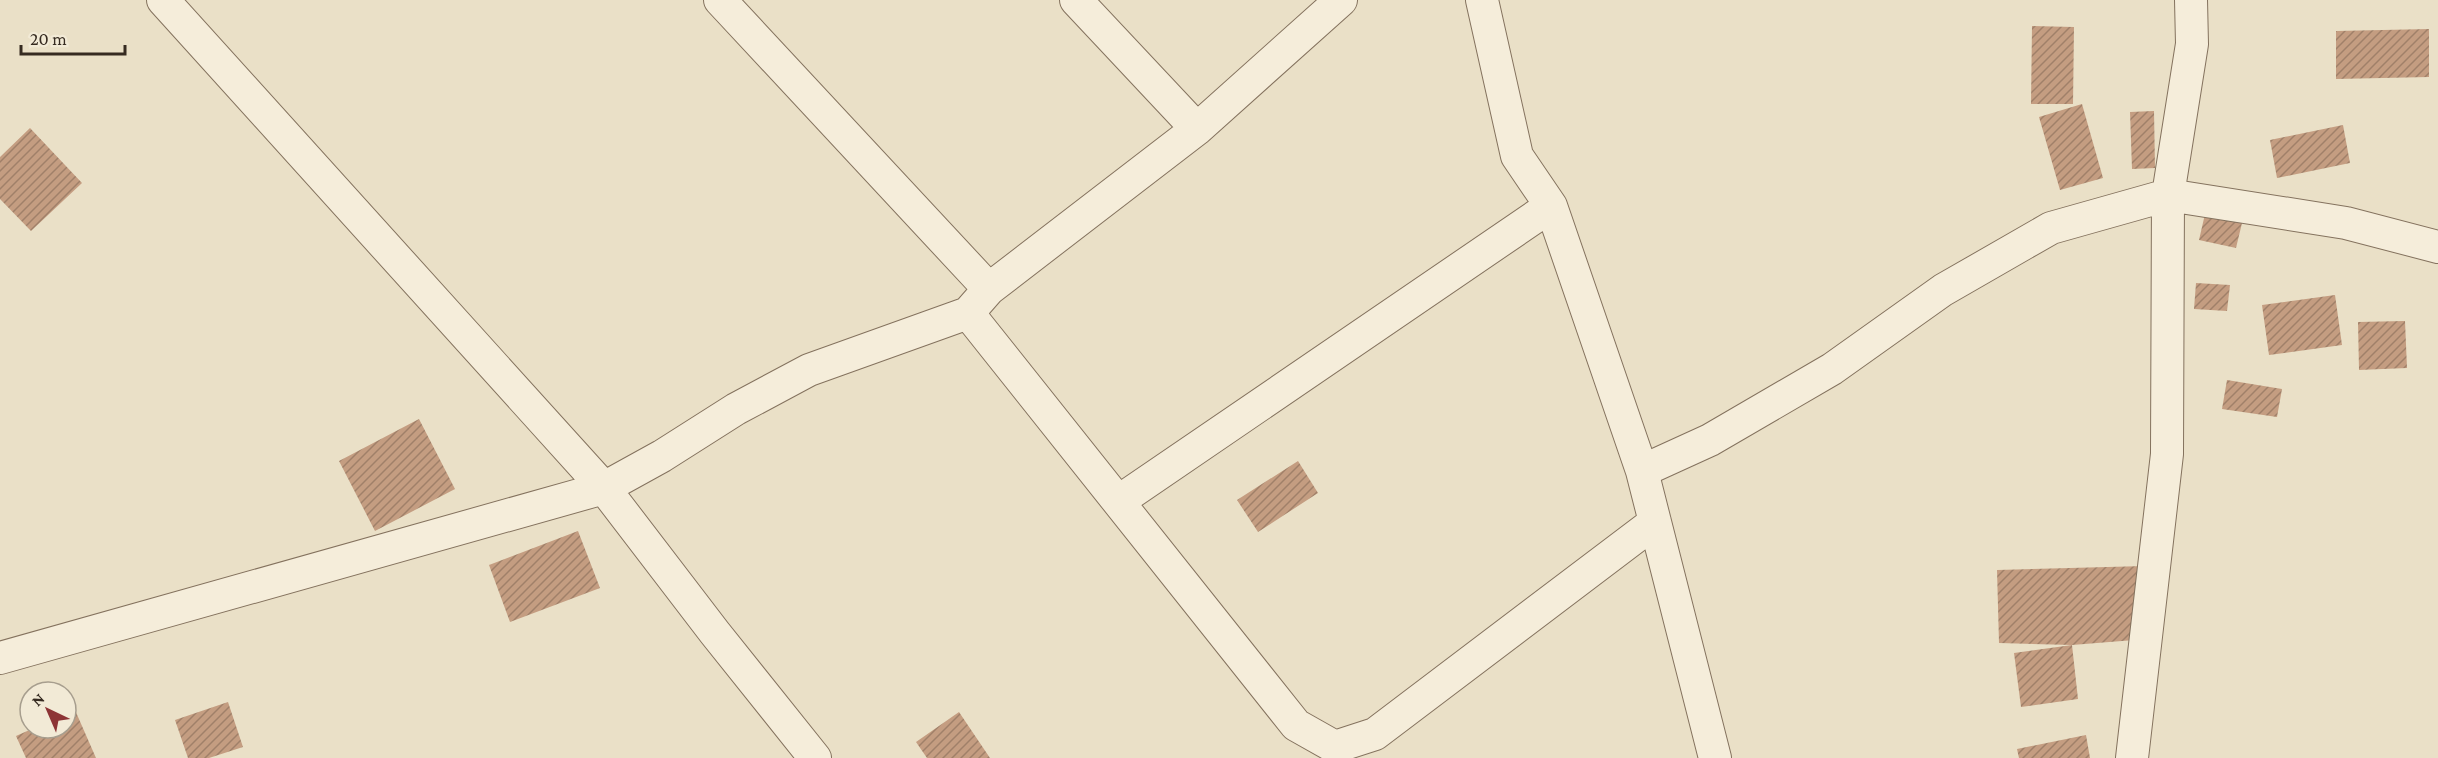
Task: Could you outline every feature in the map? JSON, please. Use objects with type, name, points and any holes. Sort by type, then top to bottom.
[{"type":"street","points":[[720,0],[989,289]]},
{"type":"street","points":[[1076,0],[1197,129]]},
{"type":"street","points":[[0,658],[604,488],[662,456],[736,409],[809,370],[968,313],[989,289],[1197,129],[1341,0]]},
{"type":"street","points":[[1482,0],[1516,156],[1551,206],[1642,471],[1715,758]]},
{"type":"street","points":[[2132,758],[2168,453],[2168,195],[2192,44],[2191,0]]},
{"type":"street","points":[[174,4],[604,488],[715,633],[815,758]]},
{"type":"street","points":[[1642,471],[1710,440],[1832,369],[1943,290],[2051,228],[2168,195],[2346,224],[2438,248]]},
{"type":"street","points":[[1119,501],[1551,206]]},
{"type":"street","points":[[968,313],[1296,724],[1335,747],[1375,734],[1655,522]]},
{"type":"building","points":[[2032,26],[2074,27],[2073,104],[2031,104]]},
{"type":"building","points":[[2429,29],[2429,77],[2336,79],[2336,31]]},
{"type":"building","points":[[2082,104],[2103,178],[2060,190],[2039,117]]},
{"type":"building","points":[[2154,111],[2155,168],[2132,169],[2130,112]]},
{"type":"building","points":[[2343,125],[2350,163],[2277,178],[2270,140]]},
{"type":"building","points":[[30,128],[82,183],[31,231],[0,199],[0,157]]},
{"type":"building","points":[[2205,214],[2242,223],[2236,248],[2199,240]]},
{"type":"building","points":[[2196,283],[2230,285],[2227,311],[2194,309]]},
{"type":"building","points":[[2335,295],[2342,345],[2269,355],[2262,305]]},
{"type":"building","points":[[2405,321],[2407,368],[2359,370],[2358,322]]},
{"type":"building","points":[[2227,380],[2282,389],[2277,417],[2222,409]]},
{"type":"building","points":[[419,419],[455,489],[375,531],[339,461]]},
{"type":"building","points":[[1298,461],[1318,493],[1258,532],[1237,500]]},
{"type":"building","points":[[578,531],[600,588],[510,622],[489,565]]},
{"type":"building","points":[[2145,566],[2147,639],[2072,645],[1999,643],[1997,570]]},
{"type":"building","points":[[2072,645],[2078,699],[2021,707],[2014,653]]},
{"type":"building","points":[[228,702],[243,747],[209,758],[188,758],[175,720]]},
{"type":"building","points":[[959,712],[990,758],[927,758],[916,742]]},
{"type":"building","points":[[78,717],[96,758],[26,758],[16,736],[18,735],[18,740],[78,740]]},
{"type":"building","points":[[2086,735],[2090,758],[2019,758],[2017,749]]}]
